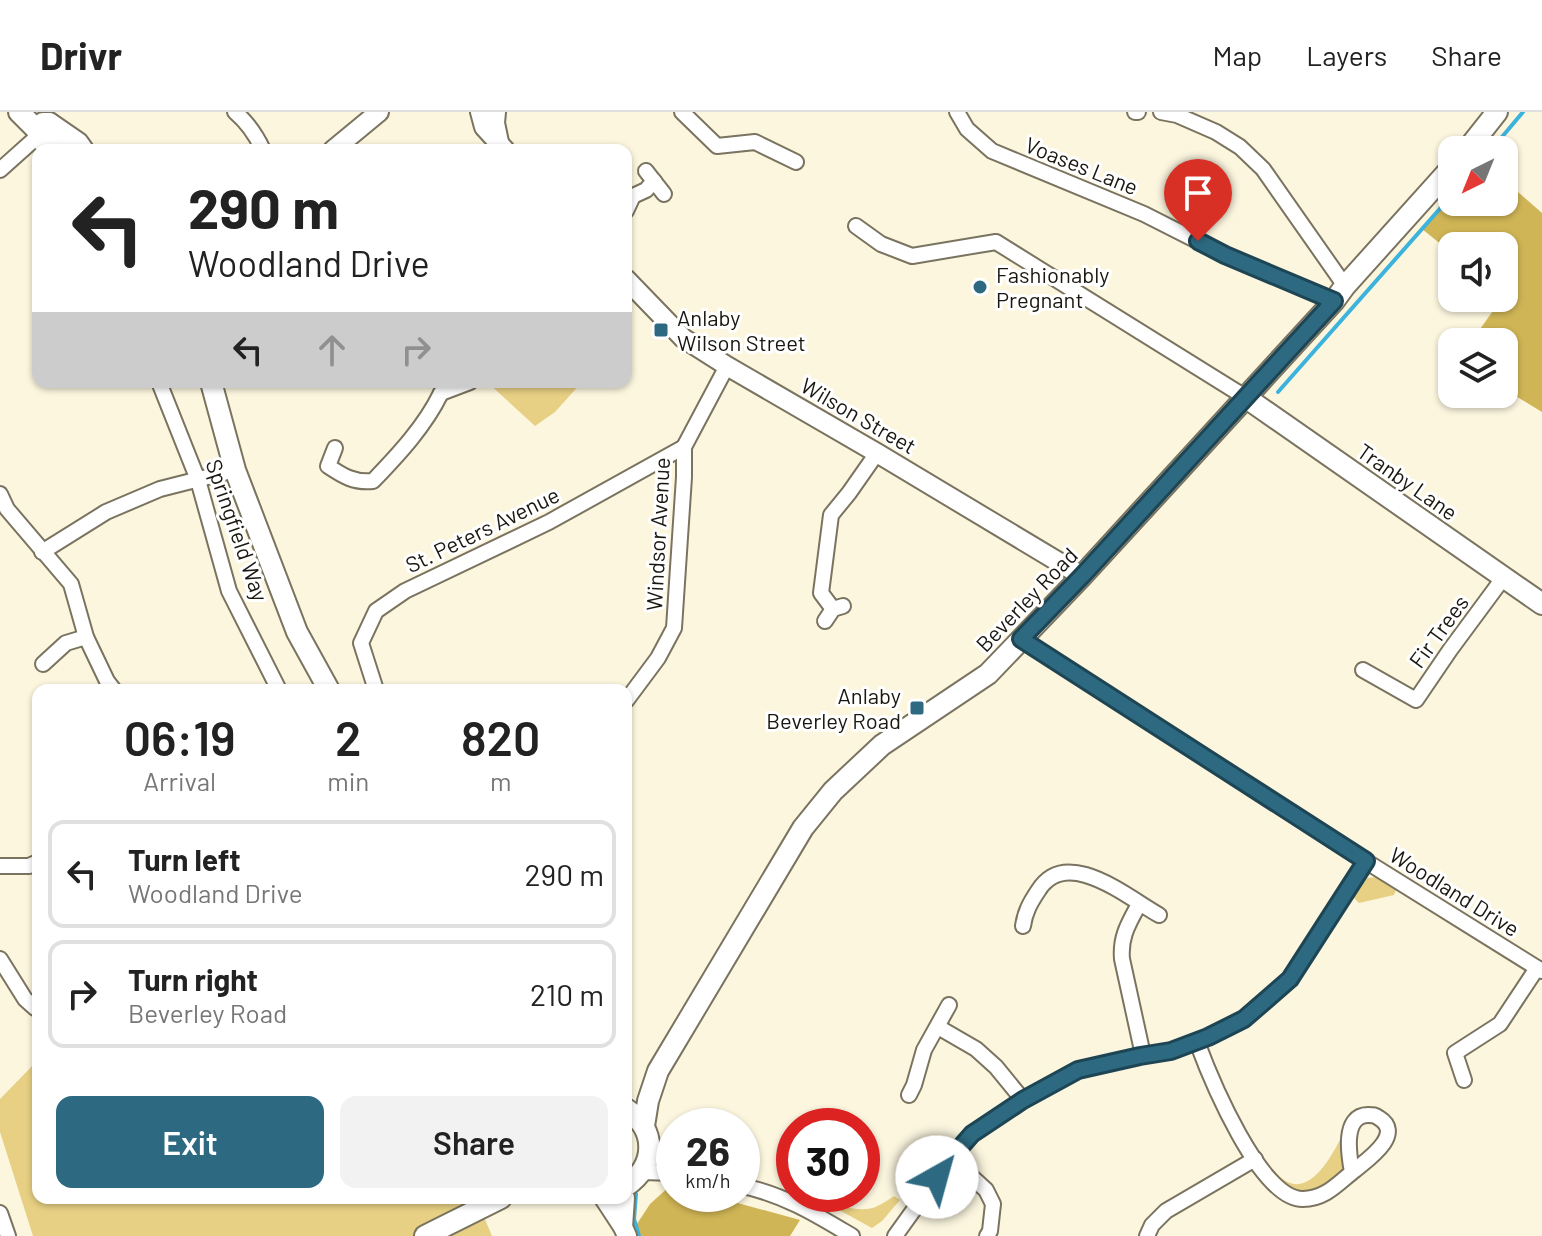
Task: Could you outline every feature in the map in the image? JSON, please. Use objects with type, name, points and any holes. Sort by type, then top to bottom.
[{"type":"main road","points":[[19,112],[46,132],[79,144]]},
{"type":"main road","points":[[1478,136],[1497,112]]},
{"type":"main road","name":"Beverley Road","points":[[642,1172],[648,1159],[648,1101],[658,1071],[803,828],[833,791],[882,745],[988,674],[1082,576],[1438,183]]},
{"type":"main road","name":"Springfield Way","points":[[212,388],[235,470],[297,632],[326,684]]},
{"type":"main road","name":"Tranby Lane","points":[[1245,397],[1542,604]]},
{"type":"main road","name":"Beverley Road","points":[[632,1094],[658,1071]]},
{"type":"main road","points":[[632,1113],[647,1135]]},
{"type":"main road","points":[[632,1181],[642,1172]]},
{"type":"main road","points":[[425,1236],[489,1204]]},
{"type":"street","points":[[235,112],[245,120],[260,144]]},
{"type":"street","points":[[340,144],[379,112]]},
{"type":"street","points":[[480,112],[484,127],[499,144]]},
{"type":"street","points":[[496,112],[495,123],[501,144]]},
{"type":"street","points":[[682,112],[717,146],[755,142],[796,162]]},
{"type":"street","name":"Voases Lane","points":[[957,112],[967,129],[992,151],[1144,214],[1225,255],[1339,294]]},
{"type":"street","points":[[1161,112],[1177,115],[1216,132],[1240,147],[1263,169],[1339,294]]},
{"type":"street","points":[[0,170],[46,132]]},
{"type":"street","points":[[632,191],[646,190],[650,176],[664,194]]},
{"type":"street","points":[[855,225],[881,244],[912,256],[996,242],[1245,397]]},
{"type":"street","name":"Wilson Street","points":[[632,285],[683,338],[1082,576]]},
{"type":"street","name":"Windsor Avenue","points":[[632,693],[658,658],[674,628],[684,447],[727,366]]},
{"type":"street","name":"Springfield Way","points":[[161,388],[198,480],[229,591],[276,684]]},
{"type":"street","points":[[436,388],[441,393]]},
{"type":"street","points":[[335,448],[328,466],[350,480],[373,481],[404,448],[441,393],[454,388]]},
{"type":"street","name":"St. Peters Avenue","points":[[374,684],[361,643],[376,611],[405,591],[549,522],[684,447]]},
{"type":"street","points":[[834,612],[821,593],[831,515],[877,453]]},
{"type":"street","points":[[42,552],[106,512],[160,489],[235,470]]},
{"type":"street","points":[[0,494],[4,511],[71,584],[86,637],[109,684]]},
{"type":"street","name":"Fir Trees","points":[[1363,670],[1416,700],[1504,577]]},
{"type":"street","points":[[43,664],[66,643],[86,637]]},
{"type":"street","name":"Woodland Drive","points":[[1021,639],[1539,970]]},
{"type":"street","points":[[895,1236],[972,1134],[1023,1100],[1078,1070],[1171,1051],[1244,1019],[1290,979],[1366,861]]},
{"type":"street","points":[[0,866],[32,865]]},
{"type":"street","points":[[1020,915],[1044,882],[1058,872],[1075,872],[1110,884],[1159,915]]},
{"type":"street","points":[[1139,904],[1121,946],[1143,1055]]},
{"type":"street","points":[[0,959],[30,1003],[12,1011]]},
{"type":"street","points":[[1464,1080],[1455,1053],[1500,1024],[1539,970]]},
{"type":"street","points":[[909,1095],[924,1050],[949,1005]]},
{"type":"street","points":[[938,1027],[976,1049],[996,1067],[1023,1100]]},
{"type":"street","points":[[1197,1042],[1216,1091],[1263,1172],[1280,1191],[1303,1199],[1330,1191],[1352,1172]]},
{"type":"street","points":[[647,1135],[656,1145]]},
{"type":"street","points":[[951,1158],[986,1190],[993,1204],[990,1234]]},
{"type":"street","points":[[1147,1236],[1152,1225],[1166,1211],[1255,1159]]},
{"type":"street","points":[[642,1172],[656,1172]]},
{"type":"street","points":[[760,1190],[801,1206],[852,1236]]},
{"type":"street","points":[[608,1204],[625,1231]]},
{"type":"street","points":[[625,1204],[625,1231]]},
{"type":"street","points":[[0,1213],[8,1236]]},
{"type":"shaded area","points":[[1518,192],[1542,213],[1542,412],[1518,397],[1518,328],[1481,328],[1492,312],[1518,312],[1518,232],[1438,232],[1438,242],[1422,229],[1438,211],[1438,216],[1518,216]]},
{"type":"shaded area","points":[[494,388],[577,388],[555,412],[535,426]]},
{"type":"shaded area","points":[[1377,877],[1396,890],[1394,895],[1359,903],[1353,897],[1367,878]]},
{"type":"shaded area","points":[[32,1066],[32,1204],[479,1204],[492,1236],[33,1236],[0,1132],[0,1099]]},
{"type":"shaded area","points":[[1344,1132],[1345,1169],[1327,1187],[1302,1193],[1287,1190],[1268,1171],[1273,1169],[1284,1180],[1295,1184],[1306,1182],[1324,1166]]},
{"type":"shaded area","points":[[894,1196],[900,1200],[872,1228],[843,1212],[880,1212],[880,1205]]},
{"type":"shaded area","points":[[656,1199],[656,1212],[760,1212],[760,1209],[800,1220],[790,1236],[635,1236],[633,1230]]},
{"type":"waterway","points":[[1503,136],[1523,112]]},
{"type":"waterway","points":[[1278,392],[1438,211]]},
{"type":"waterway","points":[[636,1194],[634,1219],[639,1236]]},
{"type":"place","name":"Fashionably Pregnant","points":[[980,287]]},
{"type":"place","name":"Anlaby Wilson Street","points":[[661,330]]},
{"type":"place","name":"Anlaby Beverley Road","points":[[917,708]]},
{"type":"route","points":[[937,1177],[972,1134],[1023,1100],[1078,1070],[1171,1051],[1244,1019],[1290,979],[1366,861],[1021,639],[1334,301],[1198,241]]}]
